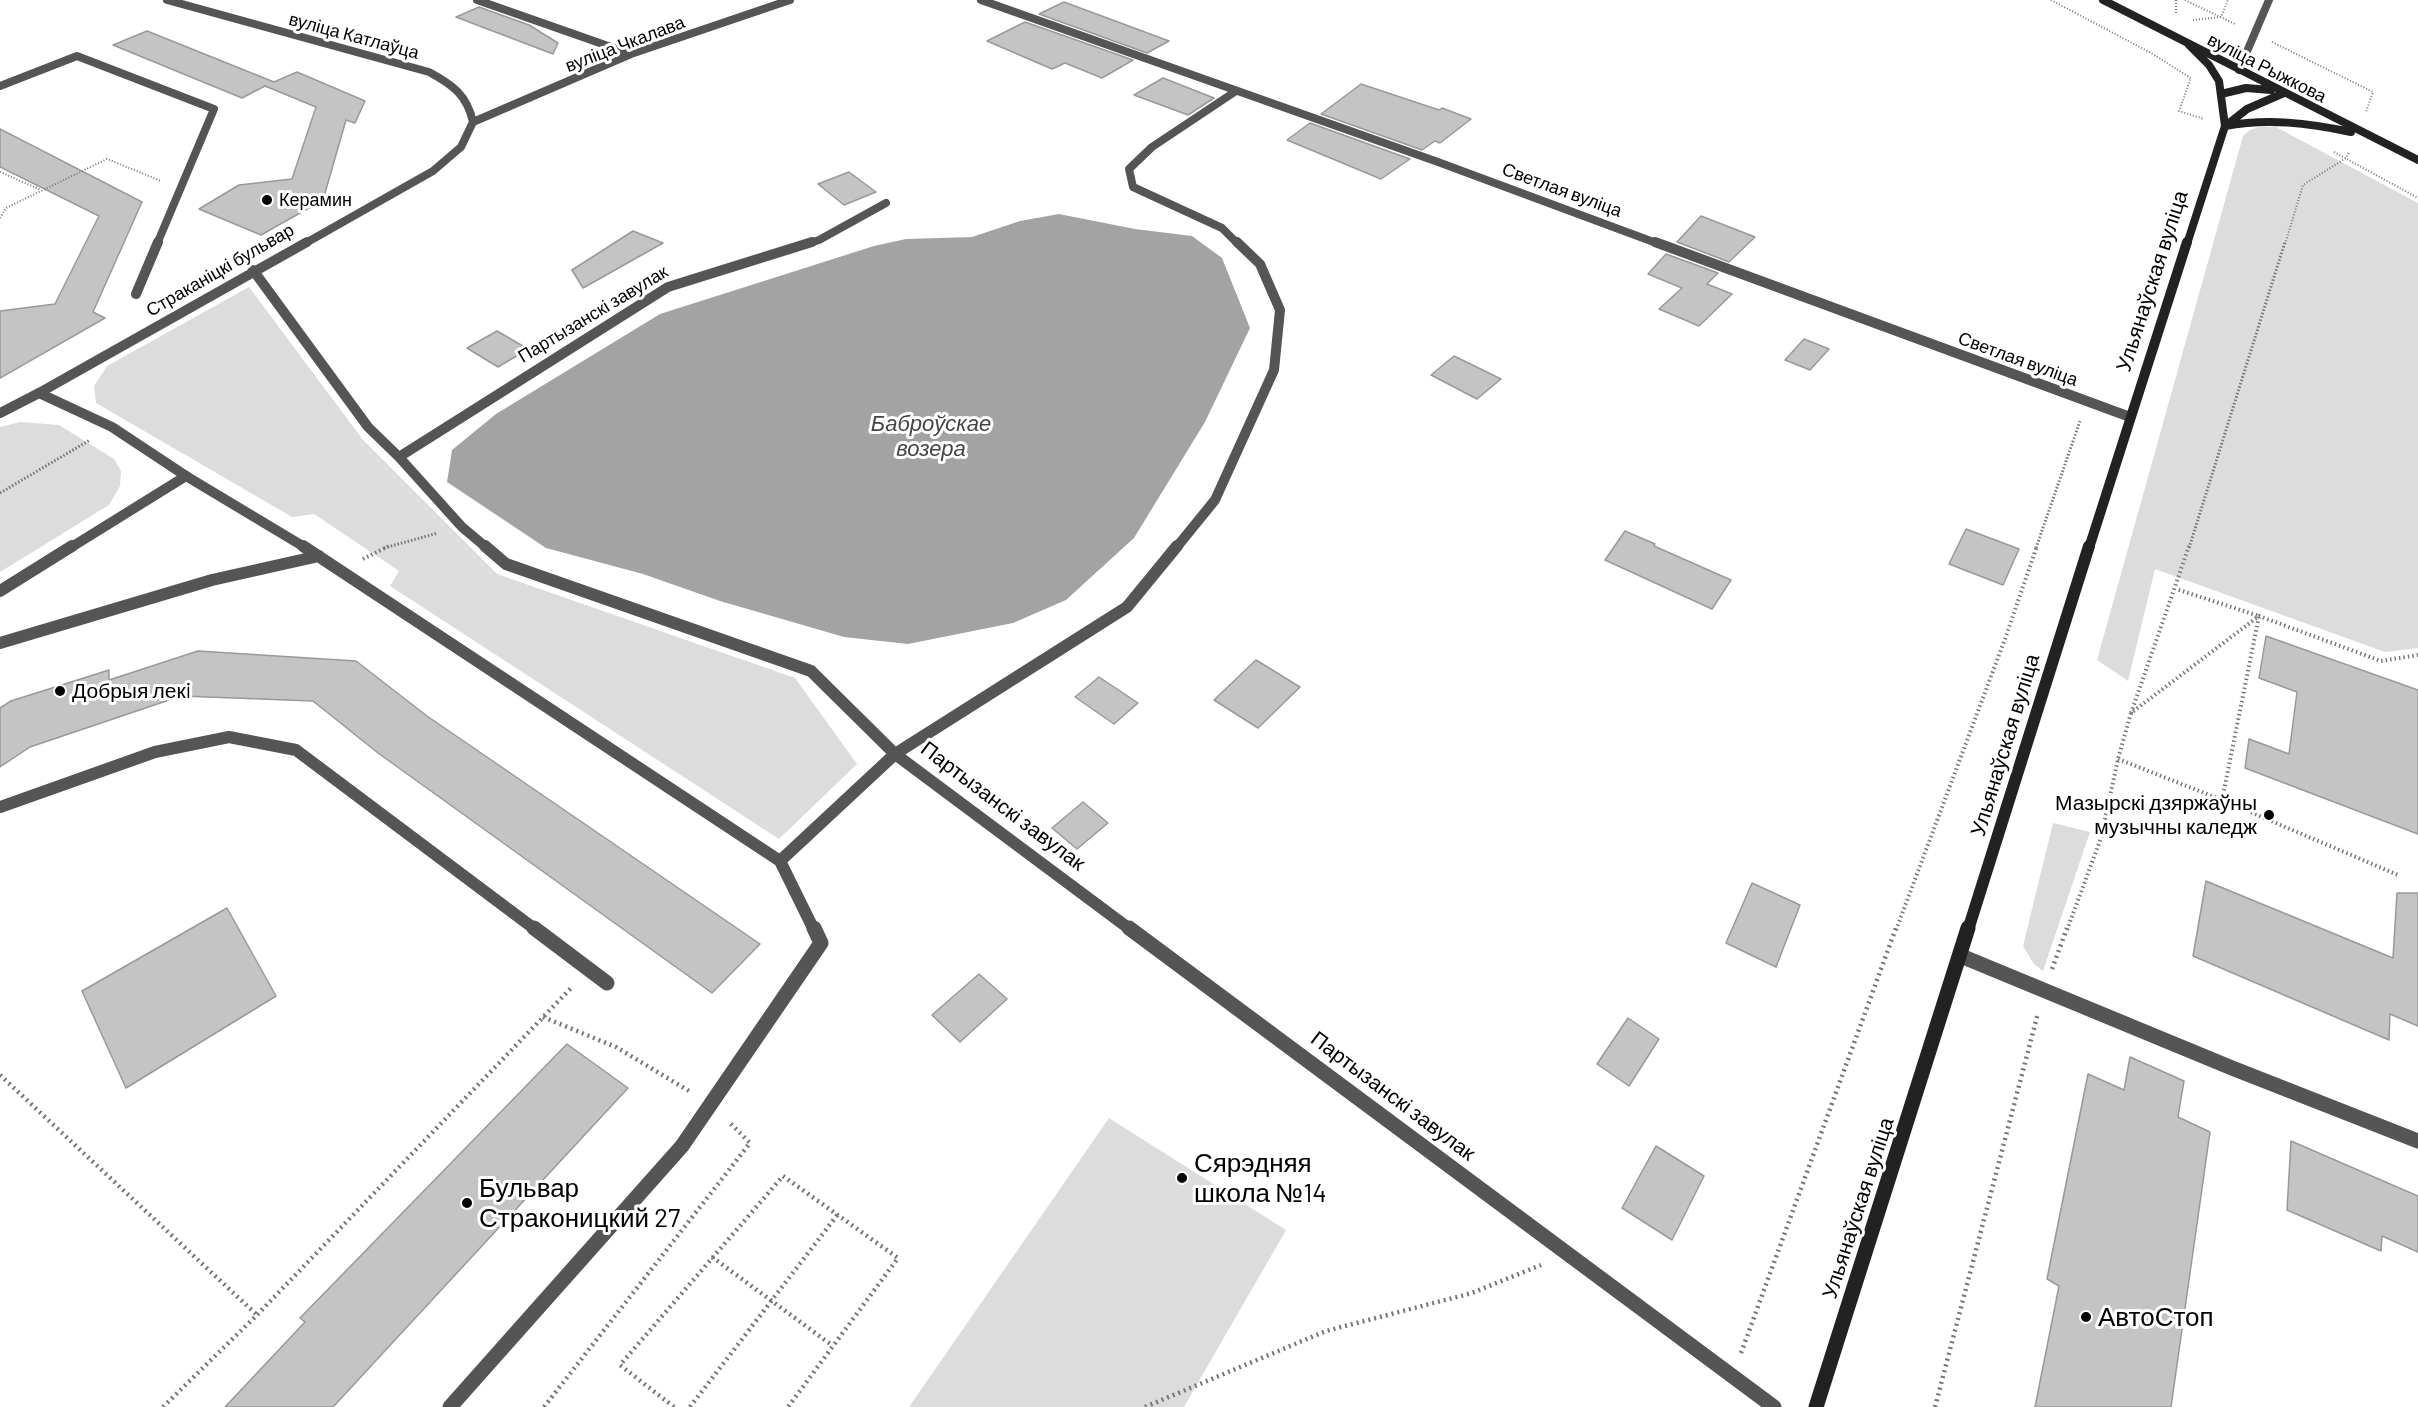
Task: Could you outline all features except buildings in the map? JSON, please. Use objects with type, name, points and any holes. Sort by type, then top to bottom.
[{"type":"main road","name":"вуліца Рыжкова","points":[[2103,0],[2418,160]]},
{"type":"main road","name":"Ульянаўская вуліца","points":[[1816,1407],[1961,956],[2130,417],[2225,126],[2220,79],[2216,70],[2189,45]]},
{"type":"main road","points":[[2221,94],[2246,88],[2260,88],[2284,93]]},
{"type":"main road","points":[[2225,126],[2247,109],[2284,93]]},
{"type":"main road","points":[[2225,126],[2268,120],[2300,122],[2371,137]]},
{"type":"street","name":"вуліца Катлаўца","points":[[167,0],[429,72],[455,87],[470,102],[473,122]]},
{"type":"street","points":[[477,0],[632,54]]},
{"type":"street","name":"вуліца Чкалава","points":[[473,122],[632,54],[790,0]]},
{"type":"street","name":"Светлая вуліца","points":[[981,0],[1450,166],[2130,417]]},
{"type":"street","points":[[2239,70],[2269,0]]},
{"type":"street","points":[[0,86],[77,56],[214,109],[136,294]]},
{"type":"street","name":"Партызанскі завулак","points":[[1236,91],[1152,147],[1129,170],[1133,187],[1222,228],[1260,264],[1280,310],[1274,370],[1215,500],[1127,607],[895,754],[1774,1407]]},
{"type":"street","name":"Страканіцкі бульвар","points":[[0,412],[39,393],[253,270],[432,171],[461,147],[473,122]]},
{"type":"street","name":"Партызанскі завулак","points":[[399,457],[668,287],[819,240],[886,202]]},
{"type":"street","points":[[253,270],[368,427],[399,457],[462,526],[506,564],[811,671],[895,754],[780,861]]},
{"type":"street","points":[[39,393],[112,427],[186,476],[319,556],[780,861],[821,943],[682,1146],[450,1407]]},
{"type":"street","points":[[0,591],[186,476]]},
{"type":"street","points":[[0,644],[212,580],[319,556]]},
{"type":"street","points":[[0,807],[156,752],[229,736],[296,750],[607,984]]},
{"type":"street","points":[[1961,956],[2044,992],[2418,1141]]},
{"type":"path","points":[[2051,0],[2151,53],[2191,78],[2179,111],[2225,126]]},
{"type":"path","points":[[1935,1407],[2044,992],[2101,838],[2118,759],[2131,713],[2176,588],[2303,185],[2346,158],[2355,142],[2371,137],[2384,128],[2364,118],[2373,92],[2185,0]]},
{"type":"path","points":[[2221,17],[2228,0]]},
{"type":"path","points":[[2193,20],[2221,17]]},
{"type":"path","points":[[2346,158],[2418,198]]},
{"type":"path","points":[[0,211],[107,159],[180,189]]},
{"type":"path","points":[[0,172],[41,191]]},
{"type":"path","points":[[0,218],[6,208]]},
{"type":"path","points":[[1732,1376],[1957,762],[2005,639],[2087,402]]},
{"type":"path","points":[[0,493],[112,427]]},
{"type":"path","points":[[342,571],[380,549],[462,526]]},
{"type":"path","points":[[2176,588],[2381,661],[2418,655]]},
{"type":"path","points":[[2131,713],[2259,616]]},
{"type":"path","points":[[2222,800],[2259,616]]},
{"type":"path","points":[[2118,759],[2222,800],[2398,875]]},
{"type":"path","points":[[163,1407],[257,1315],[590,971]]},
{"type":"path","points":[[0,1075],[257,1315]]},
{"type":"path","points":[[674,1407],[620,1365],[783,1176],[898,1258],[788,1407]]},
{"type":"path","points":[[690,1407],[838,1214]]},
{"type":"path","points":[[712,1257],[833,1346]]},
{"type":"path","points":[[1144,1407],[1326,1332],[1472,1293],[1539,1264],[1550,1270]]},
{"type":"shaded area","points":[[2259,127],[2276,127],[2418,203],[2418,648],[2385,652],[2155,569],[2128,681],[2097,660],[2243,136]]},
{"type":"shaded area","points":[[249,287],[363,440],[497,574],[795,678],[857,764],[779,839],[390,586],[399,571],[314,514],[292,517],[96,403],[94,386],[107,366]]},
{"type":"shaded area","points":[[20,422],[59,425],[114,459],[121,471],[120,486],[109,505],[0,572],[0,427]]},
{"type":"shaded area","points":[[2053,823],[2090,832],[2043,971],[2034,964],[2023,946]]},
{"type":"shaded area","points":[[1109,1118],[1286,1230],[1184,1407],[909,1407]]},
{"type":"water","name":"Баброўскае возера","points":[[1059,214],[1135,229],[1192,236],[1222,258],[1250,328],[1205,422],[1134,538],[1066,600],[1013,623],[908,644],[844,637],[720,601],[643,574],[546,548],[447,482],[452,450],[496,414],[660,314],[874,246],[906,239],[972,237],[1020,221]]},
{"type":"place","name":"Керамин","points":[[267,200]]},
{"type":"place","name":"Добрыя лекi","points":[[60,691]]},
{"type":"place","name":"Мазырскі дзяржаўны музычны каледж","points":[[2269,815]]},
{"type":"place","name":"Сярэдняя школа №14","points":[[1182,1178]]},
{"type":"place","name":"Бульвар Страконицкий 27","points":[[467,1203]]},
{"type":"place","name":"АвтоСтоп","points":[[2086,1317]]}]
